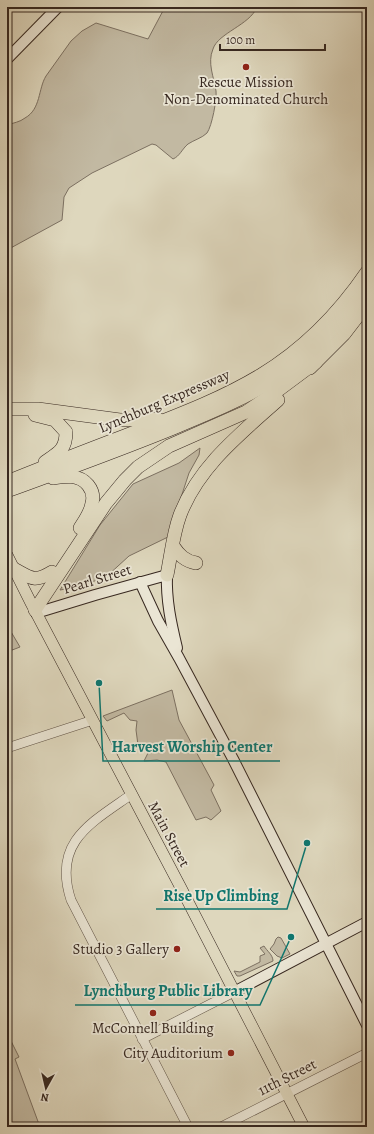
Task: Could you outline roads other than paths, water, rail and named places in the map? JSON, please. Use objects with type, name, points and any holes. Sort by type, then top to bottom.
[{"type":"highway","name":"Lynchburg Expressway","points":[[7,491],[31,477],[217,399],[262,375],[293,353],[321,328],[355,290],[367,272]]},
{"type":"highway","name":"Lynchburg Expressway","points":[[7,482],[31,477],[206,414],[252,392],[281,374],[316,346],[348,314],[367,289]]},
{"type":"highway","points":[[167,575],[180,515],[190,493],[202,475],[230,443],[278,400],[344,334],[367,304]]},
{"type":"highway","points":[[34,609],[106,503],[138,467],[169,446],[246,412],[269,398],[316,362]]},
{"type":"highway","points":[[7,409],[38,409],[120,420],[170,418]]},
{"type":"highway","points":[[7,415],[39,415],[55,420],[66,432],[64,445],[31,477]]},
{"type":"highway","points":[[31,477],[65,476],[82,479],[87,484],[92,494],[93,502],[87,516],[52,572],[34,609]]},
{"type":"highway","points":[[173,546],[178,554],[184,559],[196,563]]},
{"type":"highway","points":[[14,569],[36,579],[42,578],[52,572]]},
{"type":"main road","points":[[7,58],[58,7]]},
{"type":"main road","name":"Main Street","points":[[7,555],[304,1127]]},
{"type":"main road","points":[[167,575],[167,599],[180,658]]},
{"type":"main road","name":"Pearl Street","points":[[34,609],[167,575]]},
{"type":"main road","points":[[140,582],[161,627],[180,658],[233,759],[367,1025]]},
{"type":"main road","points":[[234,992],[367,922]]},
{"type":"street","points":[[7,748],[93,720]]},
{"type":"street","points":[[132,794],[96,819],[79,836],[73,844],[67,860],[65,878],[71,900],[188,1127]]},
{"type":"street","points":[[142,1039],[234,992]]},
{"type":"street","name":"11th Street","points":[[221,1127],[367,1053]]},
{"type":"place","name":"Rescue Mission Non-Denominated Church","points":[[246,67]]},
{"type":"place","name":"Harvest Worship Center","points":[[99,683]]},
{"type":"place","name":"Rise Up Climbing","points":[[307,843]]},
{"type":"place","name":"Lynchburg Public Library","points":[[291,937]]},
{"type":"place","name":"Studio 3 Gallery","points":[[177,949]]},
{"type":"place","name":"McConnell Building","points":[[153,1013]]},
{"type":"place","name":"City Auditorium","points":[[231,1053]]}]
